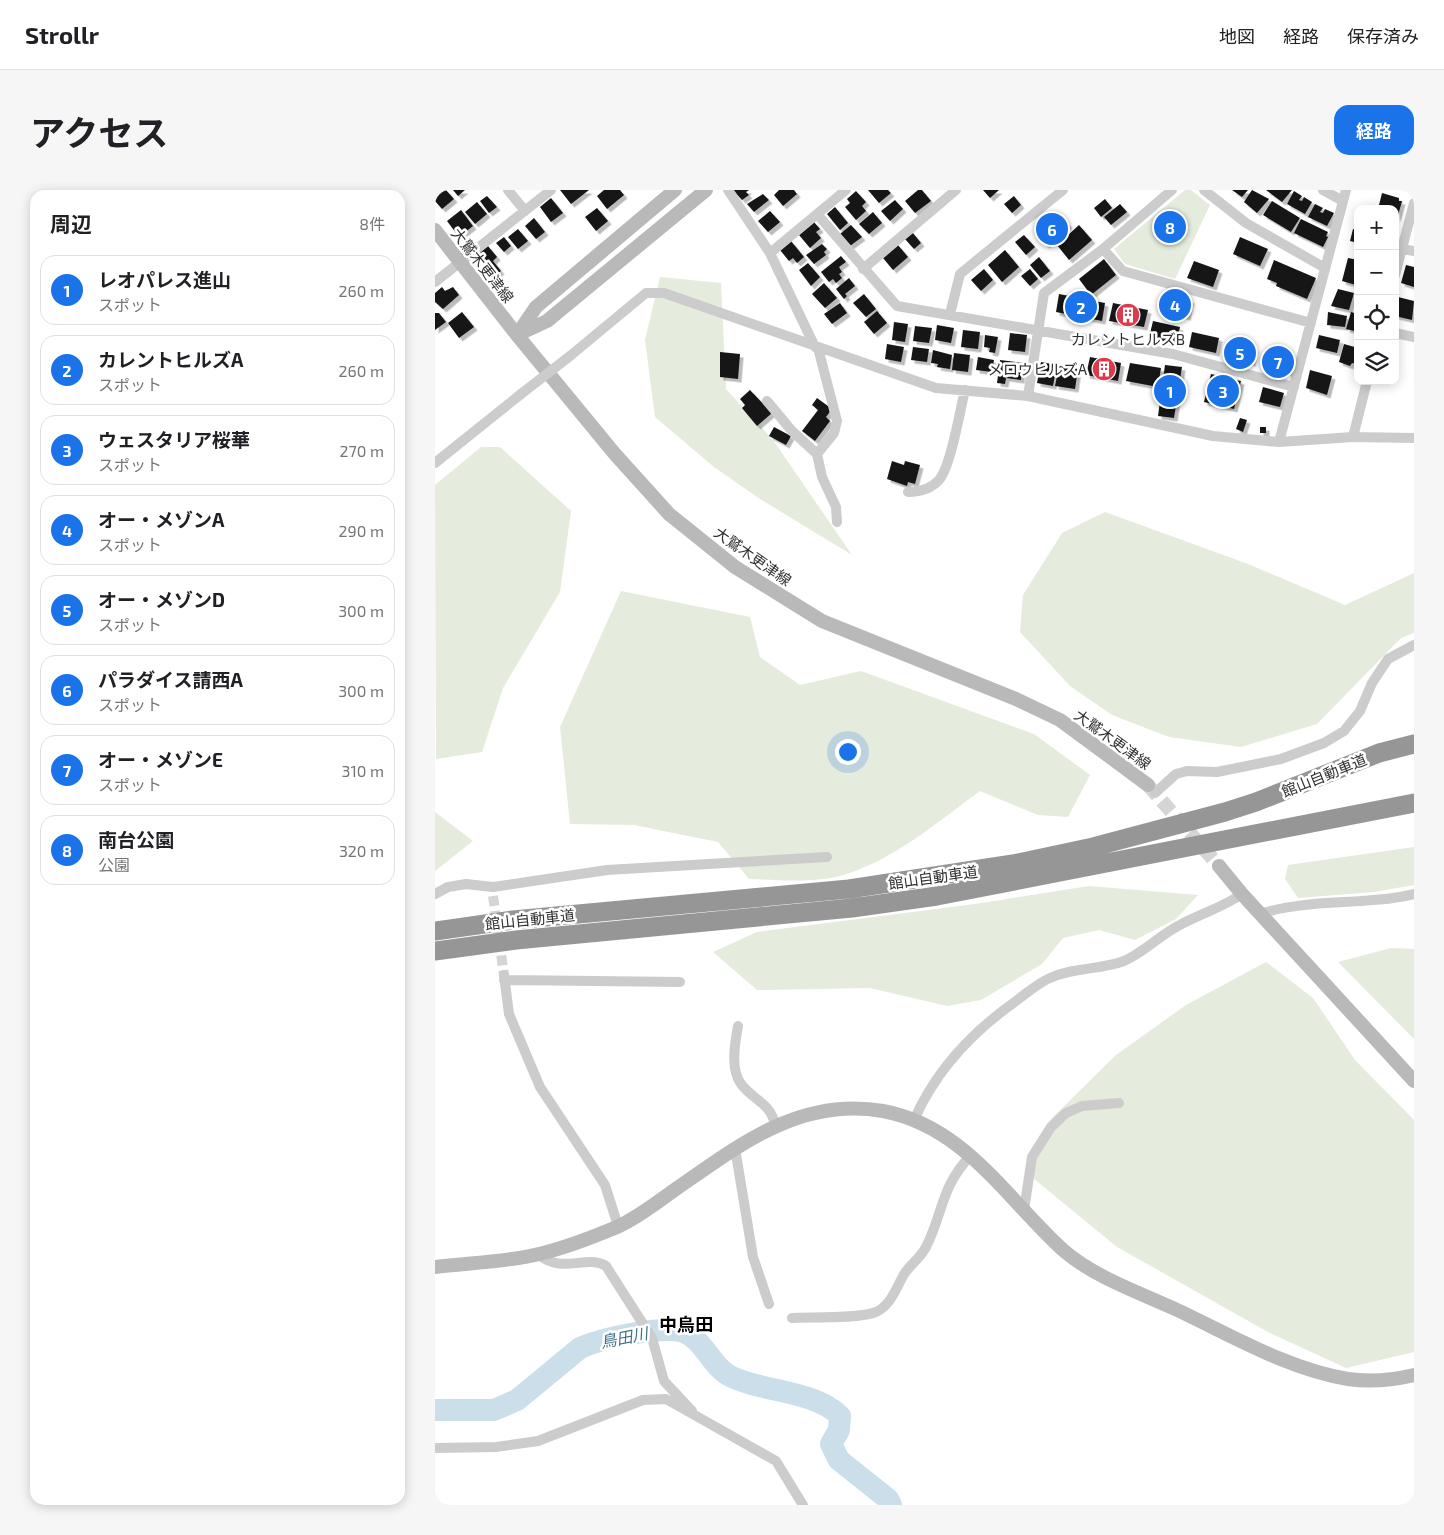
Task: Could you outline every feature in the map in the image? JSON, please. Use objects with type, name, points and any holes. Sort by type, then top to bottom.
[{"type":"highway","name":"館山自動車道","points":[[435,931],[513,920],[849,889],[1013,864],[1093,847],[1225,812],[1256,802],[1379,753],[1414,744]]},
{"type":"highway","name":"館山自動車道","points":[[435,951],[516,940],[852,908],[937,896],[1414,803]]},
{"type":"street","points":[[508,190],[525,211]]},
{"type":"street","points":[[435,282],[551,190]]},
{"type":"street","points":[[517,335],[536,307],[675,190]]},
{"type":"street","points":[[517,335],[547,321],[706,190]]},
{"type":"street","points":[[729,190],[770,253],[816,347],[837,421],[834,433],[817,454]]},
{"type":"street","points":[[770,253],[846,190]]},
{"type":"street","points":[[863,269],[956,190]]},
{"type":"street","points":[[950,314],[960,274],[1063,190]]},
{"type":"street","points":[[1029,396],[1044,293],[1103,249],[1172,190]]},
{"type":"street","points":[[1204,190],[1245,223],[1325,268]]},
{"type":"street","points":[[1323,190],[1343,201]]},
{"type":"street","points":[[1279,442],[1346,190]]},
{"type":"street","points":[[1399,260],[1414,203]]},
{"type":"street","points":[[817,214],[897,306],[1173,354],[1294,387]]},
{"type":"street","name":"大鷲木更津線","points":[[435,230],[517,335],[614,453],[669,514],[735,567],[822,621],[1016,699],[1060,720],[1152,789]]},
{"type":"street","points":[[1103,249],[1123,271],[1311,323]]},
{"type":"street","points":[[1402,249],[1414,251]]},
{"type":"street","points":[[435,463],[646,293],[664,293],[936,388],[1029,396],[1213,436],[1279,442],[1353,437],[1414,438]]},
{"type":"street","points":[[1399,334],[1414,337]]},
{"type":"street","points":[[1353,437],[1366,385]]},
{"type":"street","points":[[908,492],[920,492],[940,480],[949,458],[965,390]]},
{"type":"street","points":[[767,401],[792,431],[817,454],[822,477],[836,508],[837,522]]},
{"type":"street","points":[[1152,789],[1176,774],[1187,770],[1217,772],[1281,758],[1324,743],[1344,731],[1360,711],[1372,683],[1388,659],[1414,645]]},
{"type":"street","points":[[435,894],[448,887],[466,884],[493,891],[607,870],[827,857]]},
{"type":"street","points":[[1219,866],[1260,914],[1414,1081]]},
{"type":"street","points":[[914,1120],[925,1096],[951,1058],[970,1038],[1002,1010],[1035,987],[1049,978],[1065,973],[1105,966],[1137,955],[1178,926],[1228,904],[1242,894]]},
{"type":"street","points":[[1260,914],[1279,908],[1358,902],[1414,894]]},
{"type":"street","points":[[618,1226],[605,1185],[540,1087],[509,1014],[504,977],[680,982]]},
{"type":"street","points":[[738,1026],[734,1048],[736,1075],[741,1084],[773,1114],[775,1125]]},
{"type":"street","points":[[1024,1210],[1032,1157],[1051,1127],[1066,1114],[1082,1106],[1119,1102]]},
{"type":"street","points":[[435,1267],[538,1254],[618,1226],[644,1212],[735,1148],[775,1125],[825,1110],[856,1109],[883,1111],[914,1120],[938,1131],[971,1155],[1064,1250],[1081,1263],[1300,1367],[1349,1379],[1372,1380],[1414,1375]]},
{"type":"street","points":[[735,1148],[753,1257],[769,1304]]},
{"type":"street","points":[[792,1318],[862,1315],[882,1308],[893,1296],[907,1270],[919,1259],[926,1247],[946,1190],[959,1168],[971,1155]]},
{"type":"street","points":[[538,1254],[548,1262],[577,1264],[601,1262],[606,1266],[624,1297],[652,1338],[659,1368],[664,1380],[697,1417]]},
{"type":"street","points":[[435,1448],[496,1446],[538,1441],[643,1400],[653,1398],[666,1399],[776,1462],[803,1505]]},
{"type":"shaded area","points":[[1185,190],[1191,190],[1210,205],[1175,279],[1125,264],[1114,249]]},
{"type":"shaded area","points":[[660,277],[721,283],[726,389],[773,440],[852,555],[760,499],[714,467],[655,417],[645,340]]},
{"type":"shaded area","points":[[481,447],[500,447],[571,511],[560,592],[503,688],[482,752],[436,759],[435,485]]},
{"type":"shaded area","points":[[1105,512],[1248,564],[1345,605],[1414,573],[1414,633],[1401,638],[1317,724],[1241,747],[1169,737],[1112,715],[1070,686],[1020,632],[1023,595],[1062,533]]},
{"type":"shaded area","points":[[621,591],[750,617],[760,657],[800,685],[861,671],[1034,734],[1090,775],[1068,817],[1038,815],[980,791],[913,840],[878,861],[840,876],[818,880],[749,879],[718,842],[634,825],[570,824],[560,727]]},
{"type":"shaded area","points":[[435,812],[473,841],[435,871]]},
{"type":"shaded area","points":[[1414,847],[1414,885],[1374,892],[1298,898],[1285,879],[1288,865]]},
{"type":"shaded area","points":[[1089,886],[1198,895],[1176,919],[1135,940],[1099,930],[1063,938],[1042,964],[981,1000],[947,1006],[870,988],[757,990],[713,952],[757,932],[975,904]]},
{"type":"shaded area","points":[[1391,948],[1414,949],[1414,1039],[1338,962]]},
{"type":"shaded area","points":[[1266,962],[1313,998],[1355,1060],[1414,1120],[1414,1352],[1346,1368],[1268,1332],[1117,1247],[1028,1174],[1051,1119],[1116,1055],[1186,1005]]},
{"type":"building","points":[[435,190],[446,190],[454,199],[442,209],[435,201]]},
{"type":"building","points":[[453,190],[465,190],[458,196]]},
{"type":"building","points":[[560,190],[589,190],[571,204]]},
{"type":"building","points":[[604,190],[620,190],[624,195],[607,209],[597,196]]},
{"type":"building","points":[[733,190],[749,190],[746,192],[749,195],[742,200]]},
{"type":"building","points":[[779,190],[794,190],[797,194],[783,206],[774,195]]},
{"type":"building","points":[[868,190],[888,190],[891,193],[879,203]]},
{"type":"building","points":[[918,190],[922,190],[931,201],[915,213],[905,201]]},
{"type":"building","points":[[983,190],[999,190],[990,198]]},
{"type":"building","points":[[1232,190],[1248,190],[1242,197]]},
{"type":"building","points":[[1252,190],[1269,199],[1257,213],[1244,202]]},
{"type":"building","points":[[1266,190],[1292,190],[1282,202]]},
{"type":"building","points":[[856,191],[866,202],[862,206],[866,211],[856,220],[845,207],[850,203],[847,199]]},
{"type":"building","points":[[1294,191],[1302,196],[1299,200],[1302,201],[1304,197],[1312,202],[1305,214],[1287,204]]},
{"type":"building","points":[[1382,193],[1399,198],[1399,201],[1402,201],[1399,212],[1399,205],[1379,205]]},
{"type":"building","points":[[763,194],[769,200],[754,212],[747,204]]},
{"type":"building","points":[[487,196],[497,207],[489,213],[480,201]]},
{"type":"building","points":[[1014,196],[1021,205],[1012,213],[1004,204]]},
{"type":"building","points":[[551,198],[563,213],[551,222],[540,207]]},
{"type":"building","points":[[1105,199],[1112,208],[1101,217],[1094,208]]},
{"type":"building","points":[[895,200],[903,209],[890,221],[881,211]]},
{"type":"building","points":[[1272,201],[1300,218],[1291,232],[1263,215]]},
{"type":"building","points":[[477,202],[487,214],[475,224],[465,212]]},
{"type":"building","points":[[1120,204],[1127,212],[1111,225],[1104,217]]},
{"type":"building","points":[[1315,204],[1323,208],[1320,212],[1323,213],[1325,209],[1334,213],[1327,226],[1308,217]]},
{"type":"building","points":[[835,207],[848,223],[840,230],[827,214]]},
{"type":"building","points":[[597,208],[608,221],[596,231],[585,217]]},
{"type":"building","points":[[461,210],[473,226],[459,237],[447,221]]},
{"type":"building","points":[[770,211],[780,222],[768,232],[758,221]]},
{"type":"building","points":[[873,212],[882,223],[869,234],[859,224]]},
{"type":"building","points":[[1058,212],[1069,225],[1046,245],[1035,232]]},
{"type":"building","points":[[534,218],[545,232],[536,239],[525,226]]},
{"type":"building","points":[[1301,219],[1328,232],[1326,236],[1328,237],[1323,247],[1294,233]]},
{"type":"building","points":[[814,222],[820,229],[816,232],[821,238],[810,248],[799,235]]},
{"type":"building","points":[[851,225],[862,237],[850,246],[840,234]]},
{"type":"building","points":[[1079,225],[1092,240],[1069,260],[1057,245]]},
{"type":"building","points":[[518,229],[528,241],[518,249],[508,237]]},
{"type":"building","points":[[1353,229],[1354,229],[1354,242],[1350,241]]},
{"type":"building","points":[[913,233],[921,243],[914,249],[905,239]]},
{"type":"building","points":[[1024,235],[1035,247],[1026,255],[1015,242]]},
{"type":"building","points":[[504,237],[511,246],[504,252],[496,243]]},
{"type":"building","points":[[1240,237],[1268,249],[1260,266],[1233,254]]},
{"type":"building","points":[[791,241],[804,257],[797,263],[793,258],[789,261],[780,250]]},
{"type":"building","points":[[822,244],[827,249],[824,252],[826,255],[814,264],[806,255]]},
{"type":"building","points":[[898,245],[908,257],[893,270],[883,258]]},
{"type":"building","points":[[488,246],[497,257],[493,261],[501,271],[494,276],[477,255]]},
{"type":"building","points":[[1005,250],[1019,267],[1002,282],[988,265]]},
{"type":"building","points":[[841,256],[846,262],[839,267],[842,272],[839,274],[842,278],[836,283],[833,279],[829,282],[821,272]]},
{"type":"building","points":[[1039,257],[1050,271],[1041,278],[1030,265]]},
{"type":"building","points":[[1348,258],[1354,259],[1354,284],[1342,281]]},
{"type":"building","points":[[1104,259],[1116,275],[1091,295],[1079,279]]},
{"type":"building","points":[[1274,260],[1316,278],[1307,299],[1276,286],[1277,283],[1267,279]]},
{"type":"building","points":[[1194,261],[1219,270],[1213,287],[1187,278]]},
{"type":"building","points":[[808,263],[820,277],[811,286],[799,270]]},
{"type":"building","points":[[1406,265],[1414,267],[1414,287],[1401,283]]},
{"type":"building","points":[[984,269],[993,280],[981,291],[971,280]]},
{"type":"building","points":[[1030,269],[1038,279],[1030,286],[1021,276]]},
{"type":"building","points":[[849,278],[855,286],[845,294],[847,296],[844,299],[836,289]]},
{"type":"building","points":[[824,283],[837,298],[825,308],[812,294]]},
{"type":"building","points":[[442,287],[445,291],[453,287],[459,295],[443,309],[435,302],[435,293]]},
{"type":"building","points":[[1338,289],[1354,293],[1349,310],[1331,306]]},
{"type":"building","points":[[1164,293],[1191,300],[1187,317],[1159,310]]},
{"type":"building","points":[[864,294],[876,309],[866,317],[853,303]]},
{"type":"building","points":[[1059,294],[1105,303],[1102,321],[1056,312]]},
{"type":"building","points":[[1399,297],[1414,301],[1412,320],[1399,317]]},
{"type":"building","points":[[840,303],[847,313],[832,324],[824,314]]},
{"type":"building","name":"カレントヒルズB","points":[[1113,303],[1148,310],[1144,327],[1109,321]]},
{"type":"building","points":[[877,311],[887,323],[874,334],[864,322]]},
{"type":"building","points":[[462,312],[474,327],[459,338],[448,323]]},
{"type":"building","points":[[1328,312],[1347,316],[1345,327],[1327,325]]},
{"type":"building","points":[[1351,312],[1354,313],[1354,331],[1346,329]]},
{"type":"building","points":[[435,313],[439,313],[446,322],[435,330]]},
{"type":"building","points":[[1153,321],[1180,327],[1176,344],[1149,338]]},
{"type":"building","points":[[894,322],[908,324],[905,342],[892,340]]},
{"type":"building","points":[[937,325],[954,328],[951,343],[935,340]]},
{"type":"building","points":[[915,326],[932,328],[929,343],[913,341]]},
{"type":"building","points":[[963,330],[980,332],[978,349],[961,347]]},
{"type":"building","points":[[1192,332],[1219,338],[1216,353],[1189,347]]},
{"type":"building","points":[[1010,333],[1027,335],[1025,352],[1008,350]]},
{"type":"building","points":[[985,335],[998,337],[995,353],[989,352],[990,348],[984,347]]},
{"type":"building","points":[[1319,335],[1340,340],[1337,353],[1316,348]]},
{"type":"building","points":[[1228,342],[1255,348],[1252,363],[1225,358]]},
{"type":"building","points":[[887,344],[904,347],[901,362],[885,359]]},
{"type":"building","points":[[1344,344],[1354,347],[1354,363],[1350,366],[1339,362]]},
{"type":"building","points":[[913,347],[929,349],[927,362],[911,360]]},
{"type":"building","points":[[933,350],[952,355],[950,369],[937,367],[938,364],[931,363]]},
{"type":"building","points":[[1266,351],[1293,357],[1290,373],[1263,367]]},
{"type":"building","points":[[720,352],[740,354],[738,379],[720,377]]},
{"type":"building","points":[[954,353],[970,355],[968,372],[952,370]]},
{"type":"building","points":[[978,357],[994,360],[992,372],[976,370]]},
{"type":"building","name":"メロウヒルズA","points":[[1090,357],[1121,363],[1118,381],[1086,375]]},
{"type":"building","points":[[1000,360],[1023,363],[1021,380],[1006,378],[1005,384],[997,383]]},
{"type":"building","points":[[1041,362],[1057,365],[1053,386],[1037,383]]},
{"type":"building","points":[[1130,363],[1161,368],[1158,387],[1126,381]]},
{"type":"building","points":[[1165,365],[1182,367],[1174,418],[1158,416]]},
{"type":"building","points":[[1059,366],[1078,369],[1075,389],[1055,386]]},
{"type":"building","points":[[1310,370],[1332,376],[1327,395],[1306,388]]},
{"type":"building","points":[[1211,374],[1241,381],[1234,409],[1204,402]]},
{"type":"building","points":[[1263,387],[1284,393],[1280,407],[1259,402]]},
{"type":"building","points":[[750,390],[772,413],[757,426],[742,408],[745,405],[740,399]]},
{"type":"building","points":[[817,398],[832,409],[826,417],[830,421],[815,441],[802,431],[818,410],[812,405]]},
{"type":"building","points":[[1240,418],[1247,420],[1243,432],[1236,429]]},
{"type":"building","points":[[774,427],[791,436],[786,445],[769,436]]},
{"type":"building","points":[[1260,427],[1266,427],[1266,433],[1260,433]]},
{"type":"building","points":[[892,461],[904,465],[905,461],[920,465],[915,484],[908,482],[907,486],[887,479]]},
{"type":"waterway","name":"鳥田川","points":[[435,1410],[494,1410],[517,1400],[580,1348],[629,1334],[670,1330],[680,1331],[695,1339],[717,1365],[730,1376],[816,1401],[829,1407],[840,1416],[839,1430],[831,1444],[839,1460],[888,1499],[891,1505]]},
{"type":"tunnel","points":[[1148,785],[1219,866]]},
{"type":"tunnel","points":[[493,896],[504,975]]},
{"type":"place","name":"南台公園","points":[[1170,227]]},
{"type":"place","name":"パラダイス請西A","points":[[1052,229]]},
{"type":"place","name":"オー・メゾンA","points":[[1175,305]]},
{"type":"place","name":"カレントヒルズA","points":[[1081,307]]},
{"type":"place","name":"カレントヒルズB","points":[[1128,315]]},
{"type":"place","name":"オー・メゾンD","points":[[1240,353]]},
{"type":"place","name":"オー・メゾンE","points":[[1278,362]]},
{"type":"place","name":"メロウヒルズA","points":[[1104,369]]},
{"type":"place","name":"レオパレス進山","points":[[1170,391]]},
{"type":"place","name":"ウェスタリア桜華","points":[[1223,391]]},
{"type":"district","name":"中烏田","points":[[686,1324]]}]
